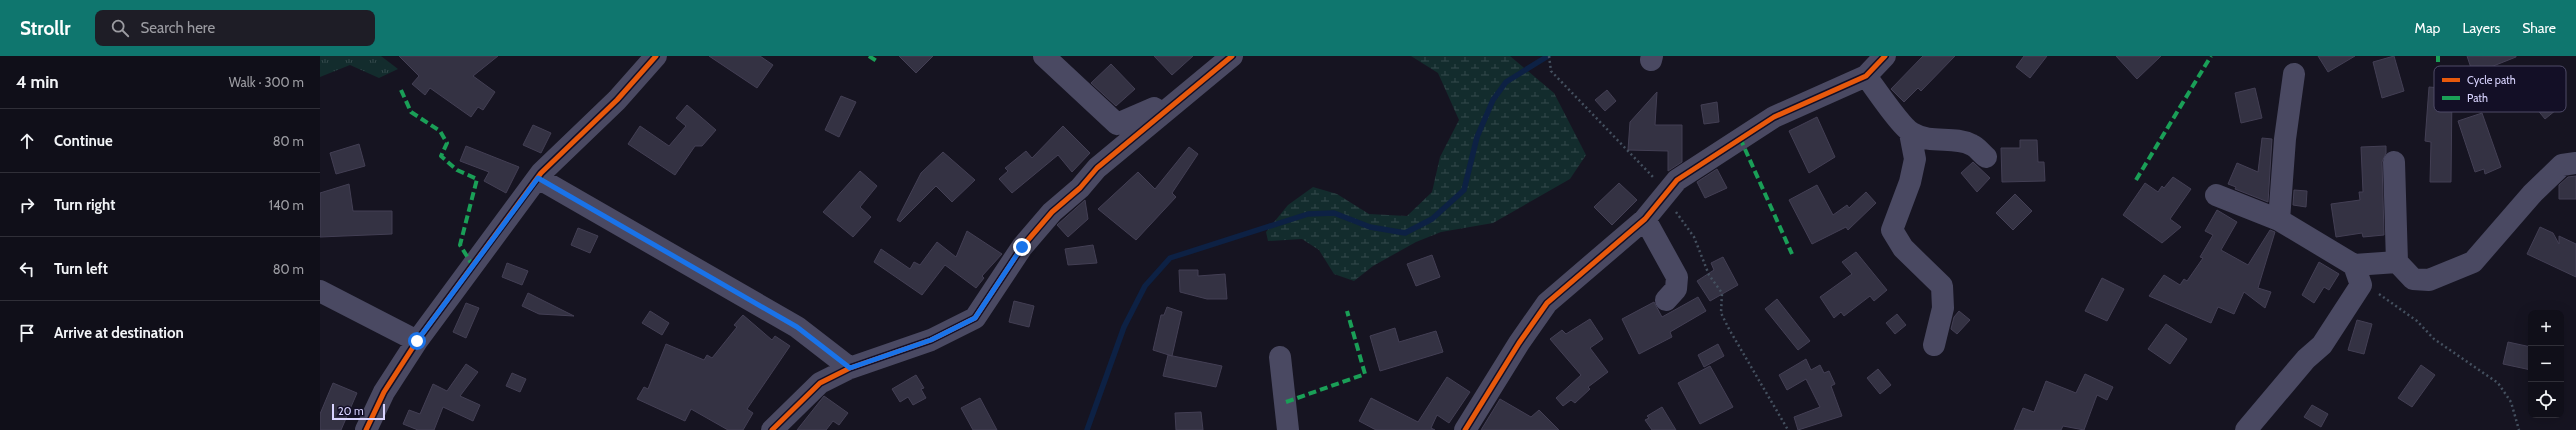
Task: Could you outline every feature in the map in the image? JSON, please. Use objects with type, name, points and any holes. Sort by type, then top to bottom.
[{"type":"street","points":[[366,430],[384,392],[417,341],[538,178],[618,100],[656,56]]},
{"type":"street","points":[[1044,56],[1118,124],[1154,108],[1163,113]]},
{"type":"street","points":[[772,430],[820,383],[850,368],[931,340],[975,318],[1022,247],[1052,212],[1080,188],[1097,168],[1232,56]]},
{"type":"street","points":[[1465,430],[1518,343],[1547,303],[1645,220],[1664,194],[1677,180],[1774,117],[1866,76],[1885,56]]},
{"type":"street","points":[[2279,220],[2285,139],[2294,74]]},
{"type":"street","points":[[1866,76],[1910,132],[1923,138],[1940,141],[1953,139],[1972,145],[1986,157]]},
{"type":"street","points":[[1910,132],[1915,159],[1910,182],[1892,230],[1903,248],[1942,286],[1943,308],[1934,345]]},
{"type":"street","points":[[2394,162],[2397,262],[2413,279],[2429,280],[2473,262],[2532,194],[2562,165],[2576,163]]},
{"type":"street","points":[[538,178],[797,327],[850,368]]},
{"type":"street","points":[[2216,195],[2279,220],[2357,275]]},
{"type":"street","points":[[1645,220],[1677,277],[1676,289],[1666,300]]},
{"type":"street","points":[[2246,430],[2306,360],[2322,345],[2357,275],[2397,262]]},
{"type":"street","points":[[320,291],[417,341]]},
{"type":"street","points":[[1280,356],[1288,430]]},
{"type":"path","points":[[1549,56],[1551,71],[1664,194],[1694,237],[1709,275],[1722,293],[1721,313],[1788,430]]},
{"type":"path","points":[[2357,275],[2371,288],[2416,321],[2434,339],[2498,383],[2510,402],[2519,430]]},
{"type":"green space","points":[[320,56],[381,56],[398,69],[379,78],[350,65],[320,77]]},
{"type":"green space","points":[[1411,56],[1510,56],[1554,93],[1586,155],[1570,179],[1493,223],[1441,232],[1416,242],[1373,266],[1354,281],[1334,274],[1319,250],[1302,239],[1268,241],[1266,232],[1288,205],[1313,187],[1337,194],[1369,214],[1407,216],[1432,192],[1440,157],[1459,120],[1438,73]]},
{"type":"building","points":[[399,56],[498,56],[473,76],[495,92],[483,110],[478,107],[471,117],[430,88],[425,95],[412,84],[419,76]]},
{"type":"building","points":[[709,56],[760,56],[773,65],[757,88]]},
{"type":"building","points":[[899,56],[933,56],[916,73]]},
{"type":"building","points":[[1154,56],[1193,56],[1172,75]]},
{"type":"building","points":[[1923,56],[1955,56],[1921,91],[1918,88],[1904,102],[1891,89]]},
{"type":"building","points":[[2024,56],[2047,56],[2030,78],[2016,67]]},
{"type":"building","points":[[2116,56],[2161,56],[2137,79]]},
{"type":"building","points":[[2318,56],[2355,56],[2328,72]]},
{"type":"building","points":[[2394,56],[2404,91],[2382,98],[2373,62]]},
{"type":"building","points":[[2467,56],[2516,56],[2493,66],[2470,66]]},
{"type":"building","points":[[1111,64],[1135,89],[1116,106],[1091,83]]},
{"type":"building","points":[[2429,87],[2434,87],[2434,112],[2452,112],[2451,182],[2430,182],[2431,142],[2425,141]]},
{"type":"building","points":[[2255,88],[2262,118],[2241,123],[2235,93]]},
{"type":"building","points":[[1607,90],[1616,101],[1605,111],[1595,100]]},
{"type":"building","points":[[1657,92],[1655,125],[1682,125],[1682,162],[1668,171],[1668,151],[1628,150],[1630,122]]},
{"type":"building","points":[[841,96],[856,102],[839,137],[825,130]]},
{"type":"building","points":[[1717,102],[1719,122],[1704,124],[1701,105]]},
{"type":"building","points":[[687,105],[716,130],[702,146],[695,146],[675,175],[628,144],[640,126],[669,146],[686,126],[676,118]]},
{"type":"building","points":[[2539,112],[2554,112],[2545,119]]},
{"type":"building","points":[[2482,113],[2501,167],[2485,174],[2484,169],[2475,172],[2458,121]]},
{"type":"building","points":[[1817,117],[1835,157],[1809,173],[1789,131]]},
{"type":"building","points":[[533,125],[551,133],[541,153],[523,145]]},
{"type":"building","points":[[1063,126],[1090,153],[1072,172],[1058,155],[1012,193],[999,179],[1008,171],[1005,168],[1026,151],[1032,158]]},
{"type":"building","points":[[2262,138],[2272,139],[2268,202],[2235,189],[2236,187],[2228,184],[2237,163],[2258,172]]},
{"type":"building","points":[[2020,140],[2037,140],[2038,162],[2044,162],[2045,181],[2002,182],[2001,148],[2020,148]]},
{"type":"building","points":[[359,144],[365,166],[336,174],[330,153]]},
{"type":"building","points":[[466,146],[519,167],[506,193],[484,181],[489,172],[460,161]]},
{"type":"building","points":[[2386,146],[2386,153],[2382,162],[2384,235],[2363,237],[2362,233],[2336,237],[2331,204],[2360,200],[2359,192],[2363,192],[2361,147]]},
{"type":"building","points":[[1189,147],[1198,154],[1172,193],[1176,197],[1136,240],[1098,209],[1138,172],[1155,189]]},
{"type":"building","points":[[943,152],[975,180],[952,202],[936,186],[900,222],[897,220],[921,173]]},
{"type":"building","points":[[1973,162],[1990,178],[1977,192],[1961,173]]},
{"type":"building","points":[[1717,169],[1727,188],[1705,198],[1697,182]]},
{"type":"building","points":[[860,171],[877,186],[860,207],[871,217],[853,237],[823,212]]},
{"type":"building","points":[[2576,176],[2576,199],[2559,199],[2559,185],[2568,177]]},
{"type":"building","points":[[2173,177],[2191,189],[2170,219],[2181,227],[2162,243],[2123,215],[2145,183],[2158,192],[2162,186],[2164,188]]},
{"type":"building","points":[[1619,183],[1637,200],[1612,225],[1594,207]]},
{"type":"building","points":[[349,184],[353,211],[392,211],[392,234],[320,237],[320,193]]},
{"type":"building","points":[[1817,185],[1833,215],[1847,205],[1849,208],[1866,192],[1876,203],[1848,230],[1846,227],[1812,244],[1789,200]]},
{"type":"building","points":[[2294,190],[2307,191],[2306,207],[2293,205]]},
{"type":"building","points":[[2015,194],[2032,211],[2013,230],[1996,213]]},
{"type":"building","points":[[1085,200],[1088,219],[1068,237],[1057,225]]},
{"type":"building","points":[[2217,210],[2237,222],[2221,250],[2248,265],[2270,230],[2275,232],[2258,288],[2271,292],[2265,308],[2244,292],[2234,314],[2218,307],[2211,323],[2149,296],[2164,275],[2180,285],[2184,279],[2187,281],[2203,258],[2200,257],[2213,235],[2205,231]]},
{"type":"building","points":[[2540,227],[2553,233],[2559,244],[2559,236],[2576,244],[2576,277],[2527,254]]},
{"type":"building","points":[[578,228],[598,236],[590,253],[571,245]]},
{"type":"building","points":[[967,231],[1002,254],[982,276],[984,278],[976,288],[945,265],[922,295],[874,262],[881,249],[910,269],[914,262],[920,265],[937,242],[956,257]]},
{"type":"building","points":[[1093,245],[1097,263],[1068,265],[1065,249]]},
{"type":"building","points":[[1856,252],[1887,290],[1874,301],[1870,296],[1844,316],[1841,312],[1834,318],[1820,297],[1852,274],[1842,262]]},
{"type":"building","points":[[1432,255],[1440,277],[1416,286],[1407,264]]},
{"type":"building","points":[[1723,257],[1738,285],[1710,301],[1697,281],[1714,270],[1711,263]]},
{"type":"building","points":[[2319,262],[2339,274],[2329,290],[2324,287],[2314,303],[2302,295]]},
{"type":"building","points":[[507,263],[528,271],[522,285],[502,277]]},
{"type":"building","points":[[1179,270],[1198,270],[1198,276],[1225,274],[1227,299],[1207,299],[1180,292]]},
{"type":"building","points":[[2102,278],[2124,289],[2107,321],[2085,311]]},
{"type":"building","points":[[528,293],[574,316],[539,314],[522,306]]},
{"type":"building","points":[[1698,297],[1706,311],[1670,332],[1672,337],[1639,354],[1622,319],[1654,302],[1662,317]]},
{"type":"building","points":[[1777,299],[1810,341],[1798,350],[1765,309]]},
{"type":"building","points":[[1014,301],[1034,306],[1029,327],[1009,322]]},
{"type":"building","points":[[466,303],[479,308],[466,338],[453,332]]},
{"type":"building","points":[[1167,307],[1182,312],[1172,356],[1153,350],[1161,315],[1164,315]]},
{"type":"building","points":[[650,311],[669,323],[662,335],[642,323]]},
{"type":"building","points":[[1959,311],[1970,320],[1957,334],[1951,329],[1954,317]]},
{"type":"building","points":[[1897,314],[1906,325],[1895,334],[1886,323]]},
{"type":"building","points":[[743,315],[772,340],[775,336],[790,346],[747,409],[753,413],[743,430],[728,430],[691,409],[685,421],[637,399],[644,387],[648,389],[666,344],[704,360],[707,355],[712,358],[737,327],[734,325]]},
{"type":"building","points":[[1590,319],[1603,339],[1590,348],[1608,372],[1588,387],[1590,389],[1575,403],[1571,400],[1563,406],[1556,398],[1581,375],[1550,339],[1562,330],[1566,334]]},
{"type":"building","points":[[2357,320],[2372,324],[2364,354],[2348,350]]},
{"type":"building","points":[[2166,324],[2187,339],[2170,364],[2148,349]]},
{"type":"building","points":[[1395,328],[1399,342],[1436,331],[1443,352],[1380,371],[1370,336]]},
{"type":"building","points":[[2508,342],[2528,346],[2528,369],[2503,364]]},
{"type":"building","points":[[1718,344],[1724,356],[1704,367],[1698,355]]},
{"type":"building","points":[[1168,355],[1222,366],[1216,387],[1163,376]]},
{"type":"building","points":[[1806,359],[1811,370],[1820,365],[1824,373],[1829,371],[1835,384],[1831,386],[1842,416],[1798,430],[1794,417],[1820,407],[1806,379],[1787,390],[1779,375]]},
{"type":"building","points":[[466,364],[478,372],[460,396],[480,405],[473,421],[443,407],[434,430],[418,430],[403,424],[409,410],[420,414],[433,384],[447,391]]},
{"type":"building","points":[[2421,365],[2435,375],[2412,407],[2398,398]]},
{"type":"building","points":[[1710,366],[1733,407],[1700,424],[1678,383]]},
{"type":"building","points":[[1878,369],[1891,385],[1880,394],[1867,378]]},
{"type":"building","points":[[512,373],[526,379],[520,392],[506,386]]},
{"type":"building","points":[[2085,374],[2113,387],[2107,400],[2097,395],[2084,430],[2063,426],[2061,430],[2014,430],[2023,408],[2034,412],[2046,381],[2076,393]]},
{"type":"building","points":[[916,375],[924,388],[921,389],[926,398],[913,405],[908,397],[900,402],[892,389]]},
{"type":"building","points":[[1447,377],[1470,392],[1449,423],[1437,415],[1431,428],[1435,430],[1376,430],[1359,421],[1371,398],[1418,422]]},
{"type":"building","points":[[333,383],[357,393],[341,430],[320,430],[320,414]]},
{"type":"building","points":[[824,396],[848,413],[839,425],[833,421],[826,430],[797,430]]},
{"type":"building","points":[[980,398],[997,430],[973,430],[961,408]]},
{"type":"building","points":[[1500,399],[1531,417],[1539,410],[1559,430],[1481,430]]},
{"type":"building","points":[[2312,405],[2328,414],[2321,427],[2304,417]]},
{"type":"building","points":[[1662,407],[1676,430],[1652,430],[1645,420],[1649,418],[1647,416]]},
{"type":"building","points":[[1201,412],[1203,430],[1176,430],[1175,413]]},
{"type":"waterway","points":[[1087,430],[1124,327],[1145,286],[1170,258],[1308,214],[1334,213],[1370,227],[1405,233],[1432,219],[1464,190],[1477,137],[1493,100],[1506,82],[1548,56]]},
{"type":"marked path","points":[[869,56],[878,62]]},
{"type":"marked path","points":[[2136,180],[2211,56]]},
{"type":"marked path","points":[[2438,56],[2438,62]]},
{"type":"marked path","points":[[401,90],[411,112],[440,131],[447,143],[441,156],[457,170],[477,179],[460,245],[473,266]]},
{"type":"marked path","points":[[1740,138],[1792,254]]},
{"type":"marked path","points":[[1286,402],[1365,374],[1347,311]]},
{"type":"cycle path","points":[[366,430],[384,392],[417,341],[541,173],[617,100],[656,56]]},
{"type":"cycle path","points":[[772,430],[820,383],[850,368],[931,340],[975,318],[1022,247],[1052,212],[1080,188],[1097,168],[1232,56]]},
{"type":"cycle path","points":[[1465,430],[1519,343],[1547,303],[1645,219],[1677,180],[1774,117],[1866,76],[1885,56]]},
{"type":"route","points":[[417,341],[538,178],[797,327],[850,368],[912,345],[931,340],[975,318],[1022,247]]}]
